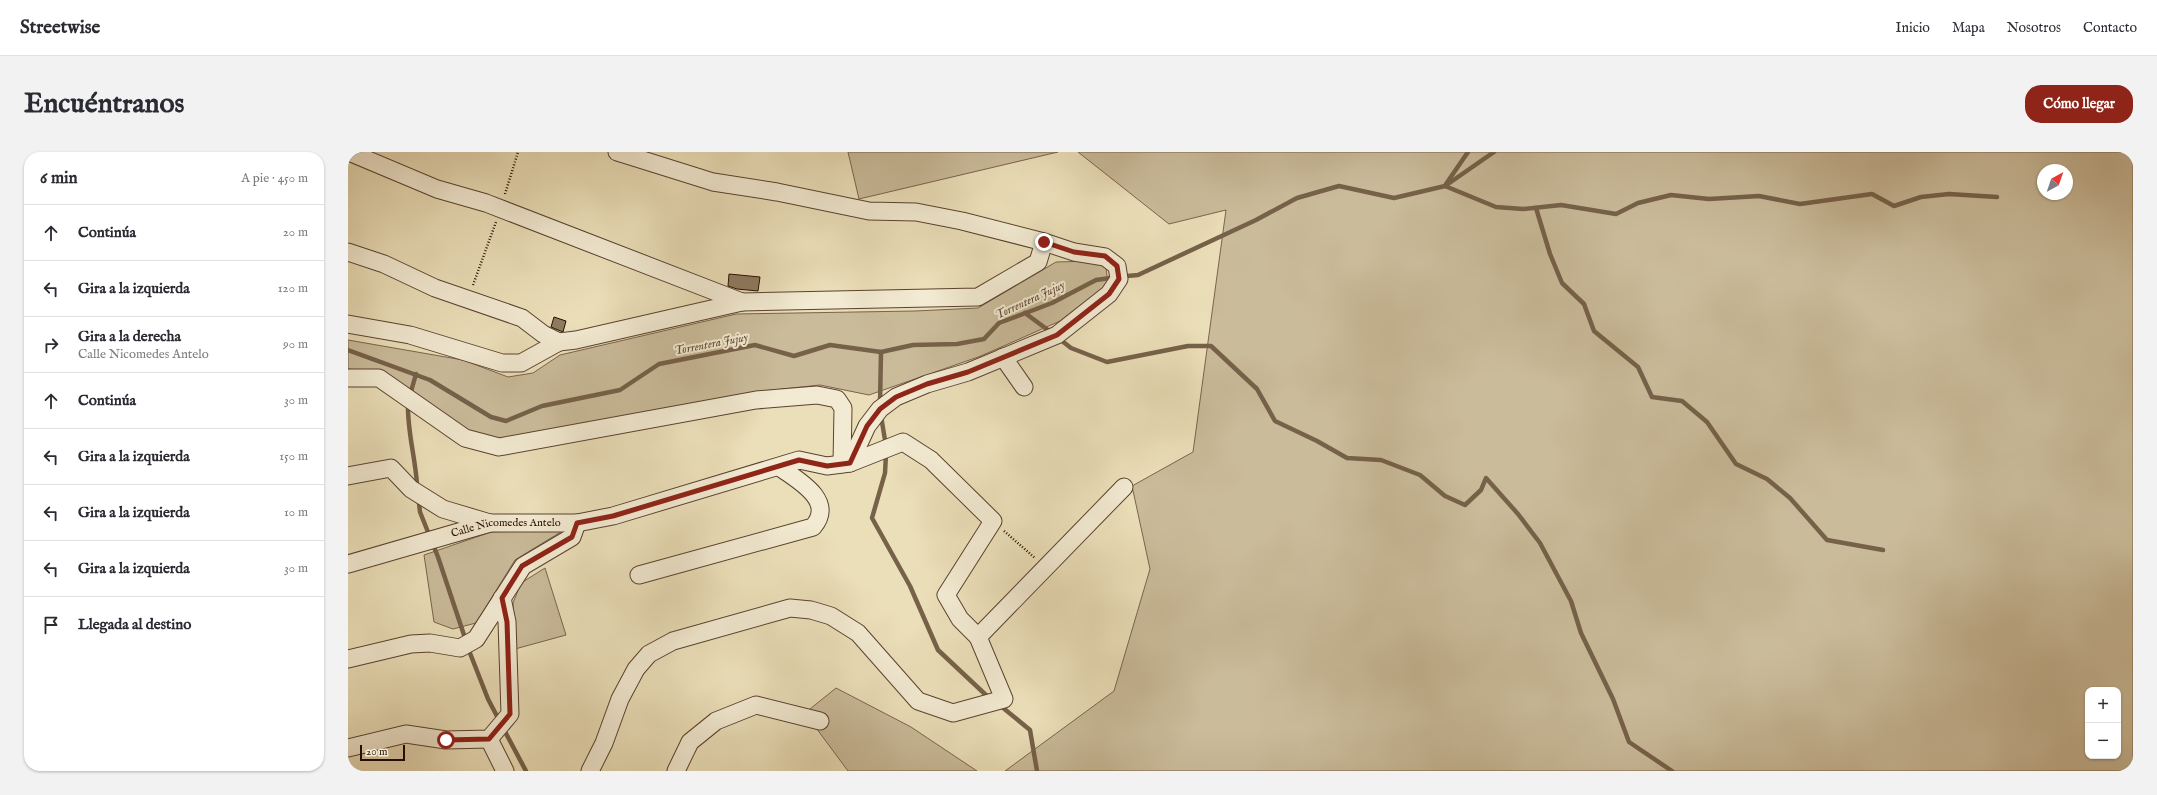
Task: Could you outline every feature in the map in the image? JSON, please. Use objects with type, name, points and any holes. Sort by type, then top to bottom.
[{"type":"street","points":[[349,152],[437,189],[500,209],[742,302]]},
{"type":"street","points":[[618,152],[713,182],[777,192],[869,210],[916,212],[962,221],[1044,242],[1074,252],[1105,256],[1117,266],[1119,279],[1109,294],[1057,335],[968,372],[927,384],[896,397],[880,409],[867,426],[846,463]]},
{"type":"street","points":[[348,324],[410,335],[502,363],[521,363],[559,342],[576,340],[742,302],[978,297],[1038,262],[1044,242]]},
{"type":"street","points":[[348,252],[384,264],[435,288],[522,318],[543,334],[559,342]]},
{"type":"street","points":[[1003,357],[1024,387]]},
{"type":"street","points":[[348,378],[379,378],[465,438],[499,446],[756,400],[817,395],[837,399],[843,408],[846,463]]},
{"type":"street","name":"Calle Nicomedes Antelo","points":[[348,564],[490,523],[577,523],[613,516],[799,460],[827,466],[846,463],[903,442],[931,460],[993,521]]},
{"type":"street","points":[[639,575],[812,527],[818,520],[820,512],[818,501],[809,488],[779,467]]},
{"type":"street","points":[[348,476],[391,468],[411,489],[443,509],[490,523]]},
{"type":"street","points":[[978,637],[1124,487]]},
{"type":"street","points":[[590,771],[604,743],[620,699],[636,670],[649,654],[673,641],[790,608],[811,610],[831,616],[858,633],[918,701],[953,713],[1004,699],[978,637],[960,619],[946,595],[993,521]]},
{"type":"street","points":[[348,659],[411,644],[430,643],[460,648],[476,639],[522,566],[572,537],[577,523]]},
{"type":"street","points":[[348,748],[406,734],[446,740],[489,739],[510,714],[507,622],[502,598]]},
{"type":"street","points":[[676,771],[690,742],[716,721],[756,705],[820,721]]},
{"type":"street","points":[[489,739],[505,771]]},
{"type":"path","points":[[468,299],[500,209],[518,152]]},
{"type":"path","points":[[993,521],[1046,567]]},
{"type":"shaded area","points":[[848,152],[1058,152],[859,199]]},
{"type":"shaded area","points":[[1078,152],[2133,152],[2133,771],[1005,771],[1114,691],[1150,569],[1132,486],[1193,452],[1226,210],[1169,224]]},
{"type":"shaded area","points":[[1093,261],[1106,268],[1108,284],[1060,321],[981,356],[869,395],[820,385],[755,392],[496,440],[460,429],[376,371],[348,369],[348,340],[463,360],[508,377],[533,373],[560,355],[736,314],[915,311],[978,308],[1056,262]]},
{"type":"shaded area","points":[[564,530],[515,560],[476,623],[453,629],[434,622],[424,555],[491,532]]},
{"type":"shaded area","points":[[545,568],[566,635],[515,649],[513,603],[521,583]]},
{"type":"shaded area","points":[[836,688],[911,727],[977,771],[848,771],[805,713]]},
{"type":"building","points":[[729,274],[760,277],[758,291],[737,289],[728,286]]},
{"type":"building","points":[[554,317],[566,321],[563,332],[551,327]]},
{"type":"waterway","points":[[1446,184],[1468,152]]},
{"type":"waterway","name":"Torrentera Jujuy","points":[[1127,276],[1138,275],[1256,220],[1297,198],[1339,186],[1394,198],[1445,186],[1494,152]]},
{"type":"waterway","points":[[1445,186],[1496,207],[1523,209],[1561,205],[1616,214],[1638,203],[1671,195],[1709,199],[1759,196],[1800,204],[1872,194],[1894,206],[1921,197],[1949,194],[1997,197]]},
{"type":"waterway","points":[[1536,208],[1550,254],[1562,283],[1584,304],[1594,331],[1638,367],[1652,397],[1682,401],[1707,422],[1736,464],[1767,479],[1790,498],[1827,540],[1883,550]]},
{"type":"waterway","name":"Torrentera Jujuy","points":[[348,350],[430,380],[491,417],[506,421],[542,406],[620,390],[659,364],[755,345],[794,356],[830,345],[881,352],[913,345],[957,344],[984,339],[999,323],[1052,303],[1096,280],[1110,278]]},
{"type":"waterway","points":[[1025,313],[1048,330]]},
{"type":"waterway","points":[[1062,341],[1071,348],[1107,362],[1188,346],[1211,346],[1257,389],[1275,421],[1317,441],[1347,458],[1381,460],[1420,475],[1445,496],[1465,505],[1481,490],[1486,478],[1518,514],[1540,543],[1571,601],[1581,633],[1613,699],[1629,742],[1672,771]]},
{"type":"waterway","points":[[880,403],[881,352]]},
{"type":"waterway","points":[[410,395],[416,374]]},
{"type":"waterway","points":[[408,403],[409,423],[417,484]]},
{"type":"waterway","points":[[881,416],[886,446]]},
{"type":"waterway","points":[[886,454],[885,473],[872,518],[910,586],[938,650],[987,696]]},
{"type":"waterway","points":[[419,503],[420,512],[438,557],[466,641]]},
{"type":"waterway","points":[[468,648],[488,699],[499,720]]},
{"type":"waterway","points":[[1002,707],[1030,730],[1037,771]]},
{"type":"waterway","points":[[503,728],[526,771]]},
{"type":"route","points":[[446,740],[489,739],[510,714],[507,622],[502,598],[522,566],[572,537],[577,523],[613,516],[799,460],[812,461],[827,466],[850,463],[867,426],[880,409],[896,397],[927,384],[968,372],[1057,335],[1109,294],[1119,279],[1117,266],[1105,256],[1074,252],[1044,242]]}]
